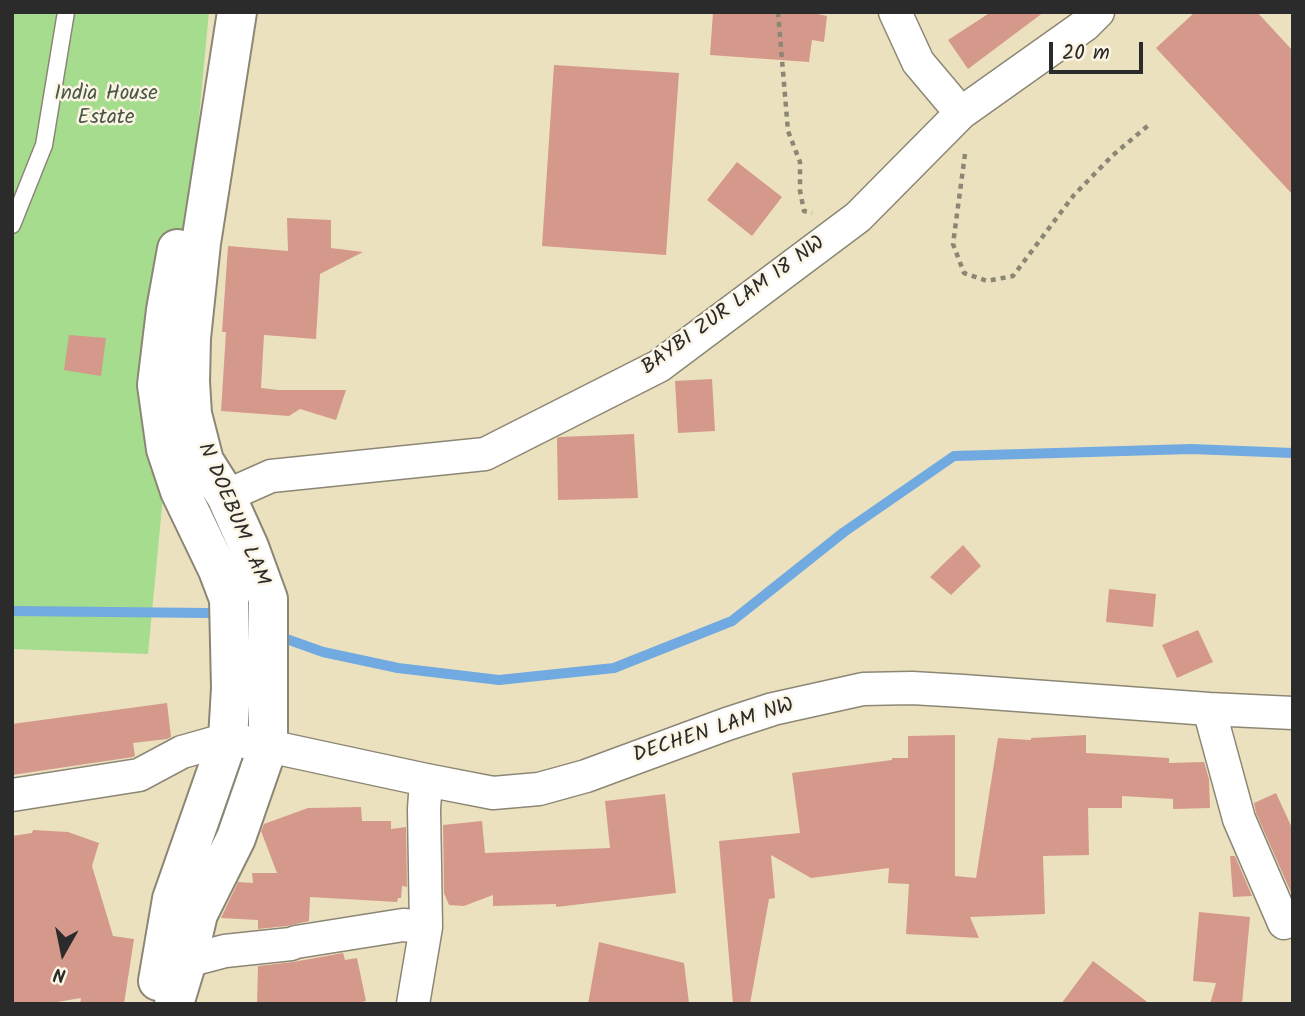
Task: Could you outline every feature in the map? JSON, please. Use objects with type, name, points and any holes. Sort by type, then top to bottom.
[{"type":"main road","points":[[153,1004],[172,899],[228,739],[229,598],[180,491],[166,449],[157,385],[211,12]]},
{"type":"main road","name":"N DOEBUM LAM","points":[[174,1004],[198,914],[236,838],[268,746],[268,599],[226,496],[204,461],[191,403],[191,338],[201,243],[237,12]]},
{"type":"street","points":[[894,12],[918,62],[961,113]]},
{"type":"street","name":"BAYBI ZUR LAM 18 NW","points":[[226,496],[271,476],[485,454],[659,366],[858,217],[961,113],[1085,25],[1098,12]]},
{"type":"street","name":"DECHEN LAM NW","points":[[228,739],[493,793],[539,789],[586,776],[773,709],[863,689],[912,688],[1293,713]]},
{"type":"street","points":[[1209,709],[1239,819],[1284,923]]},
{"type":"street","points":[[12,795],[139,775],[182,752],[228,739]]},
{"type":"street","points":[[413,1004],[426,927],[425,780]]},
{"type":"street","points":[[187,961],[225,951],[291,944],[402,925],[426,927]]},
{"type":"lane","points":[[12,225],[44,145],[66,12]]},
{"type":"path","points":[[778,12],[788,131],[800,162],[800,191],[804,211],[858,217]]},
{"type":"path","points":[[961,113],[969,134],[953,244],[964,273],[987,281],[1013,276],[1074,195],[1112,156],[1151,122]]},
{"type":"green space","name":"India House Estate","points":[[12,12],[209,12],[148,654],[12,649]]},
{"type":"building","points":[[713,12],[818,12],[827,16],[824,42],[812,40],[809,62],[710,55]]},
{"type":"building","points":[[991,12],[1044,12],[968,69],[948,40]]},
{"type":"building","points":[[1195,12],[1257,12],[1293,51],[1293,195],[1156,48]]},
{"type":"building","points":[[554,65],[679,73],[666,255],[542,246]]},
{"type":"building","points":[[737,162],[782,197],[752,236],[707,200]]},
{"type":"building","points":[[287,218],[331,220],[331,248],[363,252],[320,274],[316,339],[264,335],[261,388],[346,390],[336,420],[300,409],[289,416],[221,411],[226,332],[222,332],[228,246],[288,251]]},
{"type":"building","points":[[69,335],[106,338],[101,376],[64,370]]},
{"type":"building","points":[[712,379],[715,431],[678,433],[675,381]]},
{"type":"building","points":[[634,434],[638,498],[558,500],[557,438]]},
{"type":"building","points":[[963,545],[981,566],[951,595],[930,577]]},
{"type":"building","points":[[1109,589],[1156,594],[1153,627],[1106,622]]},
{"type":"building","points":[[1198,630],[1213,662],[1177,678],[1162,645]]},
{"type":"building","points":[[167,703],[171,737],[133,743],[133,757],[12,775],[12,724]]},
{"type":"building","points":[[955,735],[955,876],[976,878],[998,738],[1031,740],[1086,735],[1086,753],[1169,758],[1169,763],[1204,762],[1209,779],[1210,808],[1173,809],[1173,799],[1122,796],[1122,808],[1088,808],[1089,855],[1043,856],[1045,914],[970,917],[979,938],[906,934],[909,884],[888,883],[889,868],[811,878],[771,855],[775,898],[769,899],[750,1004],[733,1004],[719,841],[800,833],[792,773],[908,758],[908,736]]},
{"type":"building","points":[[1276,793],[1293,830],[1293,897],[1254,803]]},
{"type":"building","points":[[665,794],[676,893],[556,907],[556,904],[493,906],[493,895],[464,906],[449,905],[444,893],[443,825],[482,821],[485,853],[610,848],[605,801]]},
{"type":"building","points":[[361,807],[362,821],[391,821],[391,829],[406,827],[407,887],[402,886],[401,898],[398,898],[397,902],[310,897],[309,921],[258,929],[258,920],[221,918],[238,882],[253,883],[252,873],[277,873],[261,831],[264,824],[308,808]]},
{"type":"building","points":[[33,830],[68,832],[99,843],[92,866],[113,936],[134,939],[124,1004],[80,1004],[81,998],[46,1004],[12,1004],[12,836],[32,833]]},
{"type":"building","points":[[1230,856],[1235,856],[1252,896],[1233,897]]},
{"type":"building","points":[[1199,912],[1250,917],[1242,1004],[1210,1004],[1216,983],[1193,981]]},
{"type":"building","points":[[599,942],[684,963],[689,1003],[588,1004]]},
{"type":"building","points":[[343,953],[345,960],[357,958],[366,1001],[353,1004],[257,1004],[258,966]]},
{"type":"building","points":[[1093,961],[1150,1004],[1061,1004]]},
{"type":"waterway","points":[[278,636],[323,652],[398,668],[499,680],[614,668],[732,621],[844,532],[954,456],[1191,449],[1293,453]]},
{"type":"waterway","points":[[12,611],[209,613],[220,617]]}]
